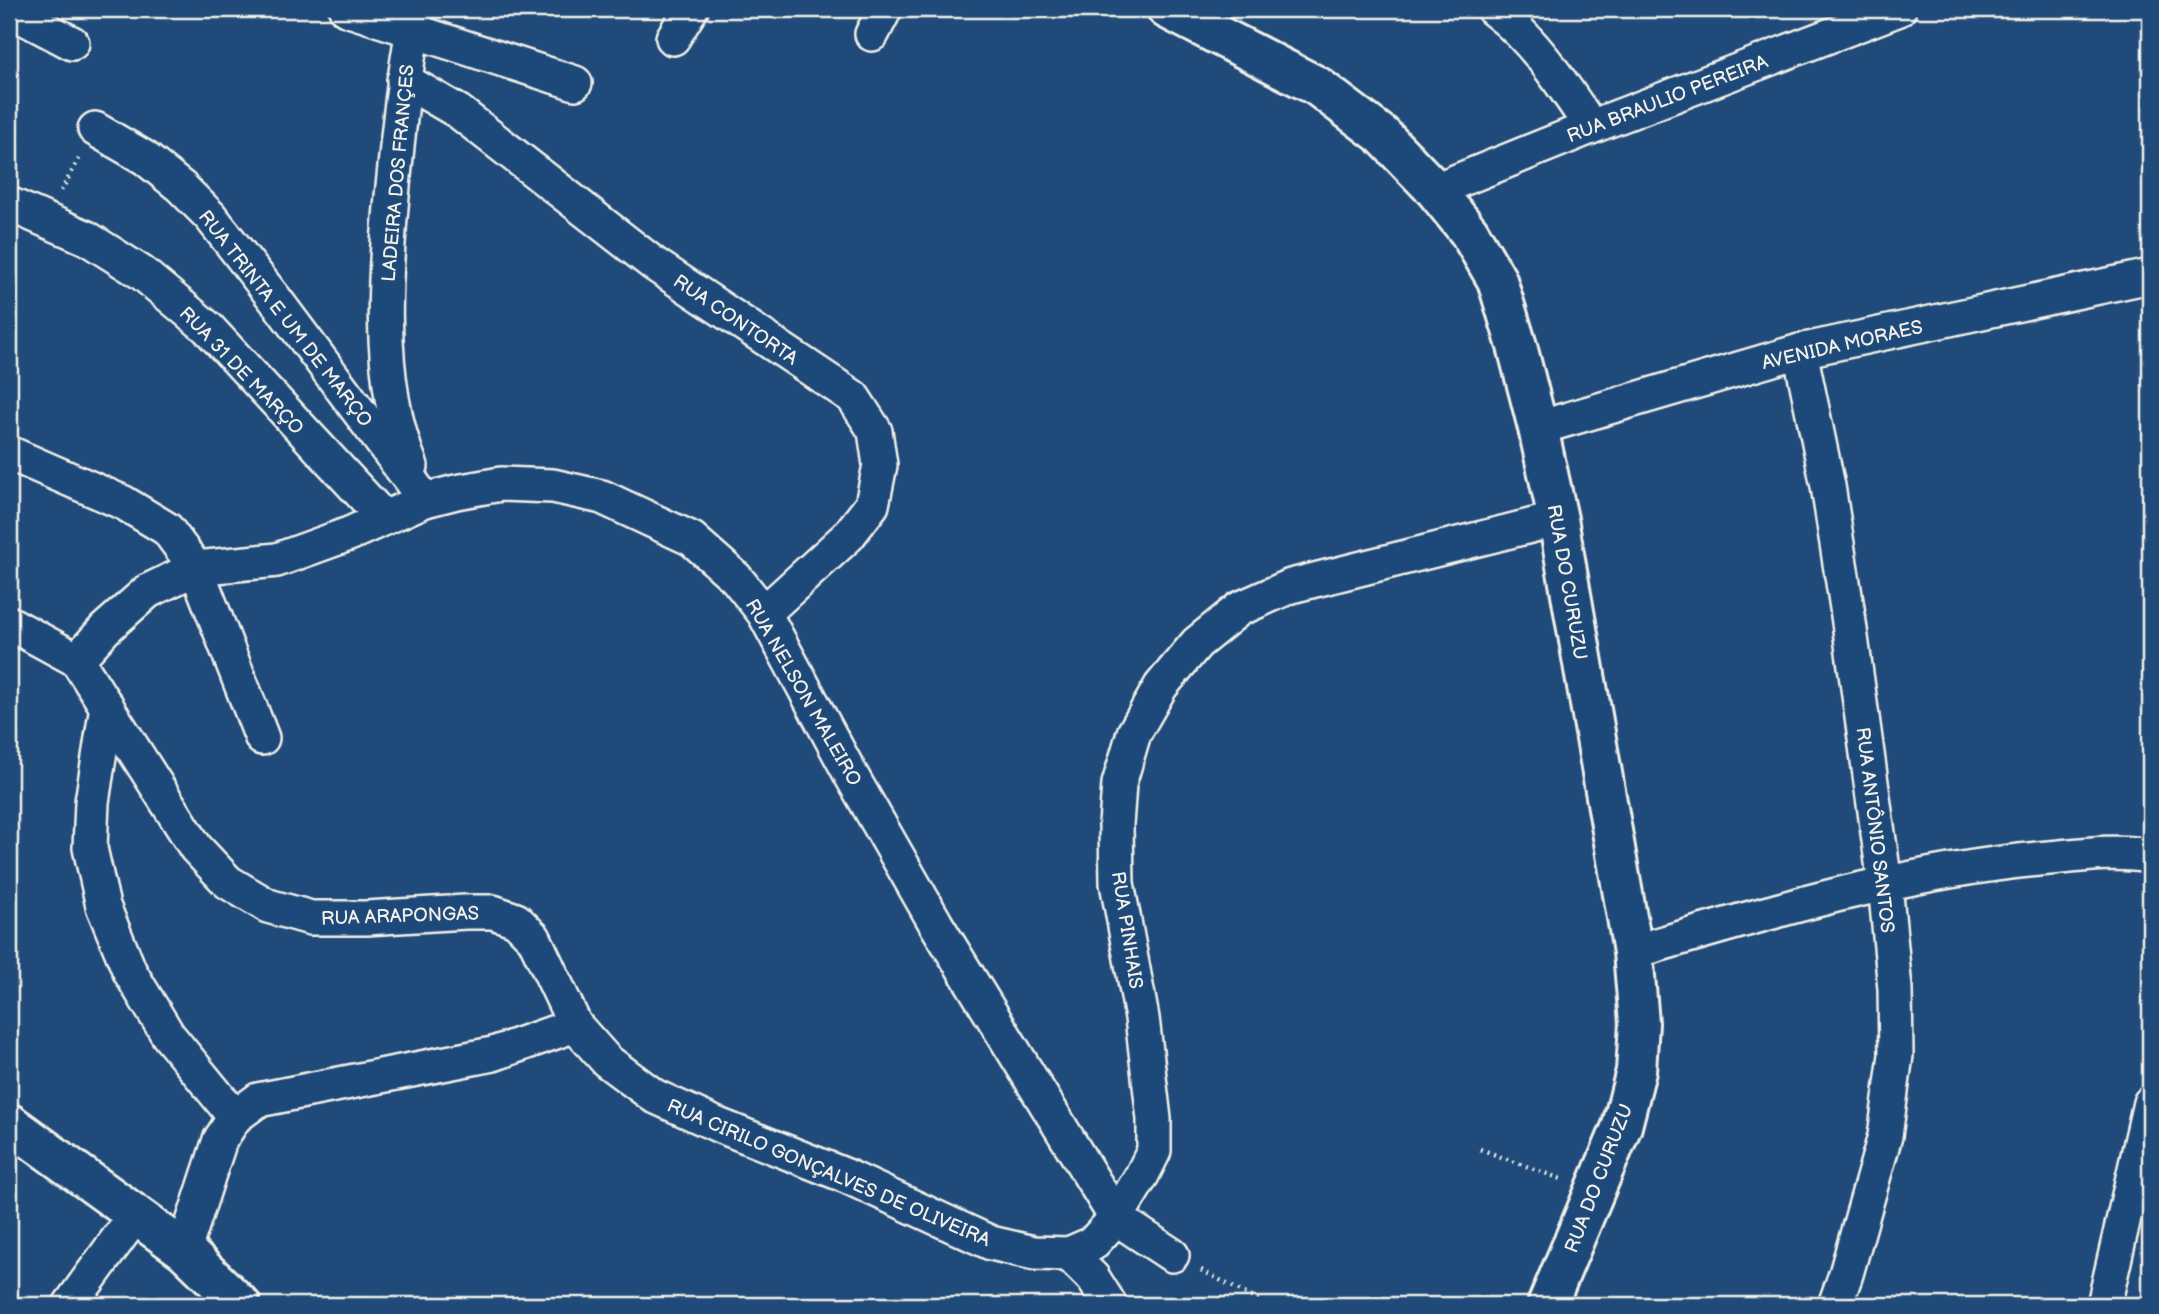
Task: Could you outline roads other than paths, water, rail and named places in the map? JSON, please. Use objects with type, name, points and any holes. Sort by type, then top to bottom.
[{"type":"street","points":[[346,9],[414,20],[575,83]]},
{"type":"street","points":[[673,38],[691,9]]},
{"type":"street","name":"RUA DO CURUZU","points":[[1167,9],[1317,86],[1382,135],[1436,190],[1468,232],[1497,280],[1517,346],[1558,519],[1633,952],[1639,1023],[1636,1071],[1622,1126],[1547,1305]]},
{"type":"street","points":[[1493,9],[1504,17],[1551,68],[1591,127]]},
{"type":"street","name":"RUA BRAULIO PEREIRA","points":[[1436,190],[1591,127],[1899,9]]},
{"type":"street","points":[[9,10],[72,43]]},
{"type":"street","name":"LADEIRA DOS FRANÇES","points":[[414,20],[404,80],[386,247],[385,320],[392,399],[402,446],[425,500]]},
{"type":"street","name":"RUA CONTORTA","points":[[404,80],[459,112],[654,264],[853,397],[875,431],[880,465],[872,505],[848,536],[764,613]]},
{"type":"street","name":"RUA TRINTA E UM DE MARÇO","points":[[95,129],[145,158],[181,187],[210,216],[425,500]]},
{"type":"street","name":"RUA 31 DE MARÇO","points":[[9,204],[87,238],[142,273],[208,328],[384,518]]},
{"type":"street","name":"AVENIDA MORAES","points":[[1538,428],[1800,351],[2150,276]]},
{"type":"street","name":"RUA ANTÔNIO SANTOS","points":[[1800,351],[1828,486],[1847,608],[1885,884],[1895,989],[1896,1055],[1885,1136],[1835,1305]]},
{"type":"street","points":[[9,453],[124,503],[167,529],[196,568],[262,738]]},
{"type":"street","name":"RUA NELSON MALEIRO","points":[[77,660],[105,629],[148,591],[196,568],[277,560],[425,500],[456,492],[501,484],[553,486],[602,497],[692,539],[736,578],[764,613],[851,775],[936,924],[1116,1218]]},
{"type":"street","name":"RUA PINHAIS","points":[[1069,1254],[1092,1244],[1116,1218],[1154,1151],[1154,1119],[1142,1018],[1117,883],[1116,825],[1119,784],[1134,733],[1161,686],[1197,643],[1239,609],[1291,586],[1558,519]]},
{"type":"street","points":[[9,624],[77,660]]},
{"type":"street","name":"RUA ARAPONGAS","points":[[77,660],[196,848],[228,882],[268,906],[311,918],[493,912],[516,920],[534,938],[575,1025]]},
{"type":"street","points":[[107,706],[92,802],[90,848],[103,906],[130,972],[168,1035],[235,1116]]},
{"type":"street","points":[[1633,952],[1762,914],[1885,884],[2015,861],[2126,851],[2150,856]]},
{"type":"street","points":[[184,1250],[220,1140],[235,1116],[258,1100],[493,1054],[575,1025]]},
{"type":"street","name":"RUA CIRILO GONÇALVES DE OLIVEIRA","points":[[575,1025],[607,1061],[654,1096],[718,1125],[844,1175],[991,1243],[1034,1253],[1069,1254]]},
{"type":"street","points":[[2104,1305],[2150,1103]]},
{"type":"street","points":[[9,1124],[184,1250],[241,1305]]},
{"type":"street","points":[[70,1305],[136,1214]]},
{"type":"street","points":[[1116,1218],[1172,1255]]},
{"type":"street","points":[[1069,1254],[1102,1292]]}]
